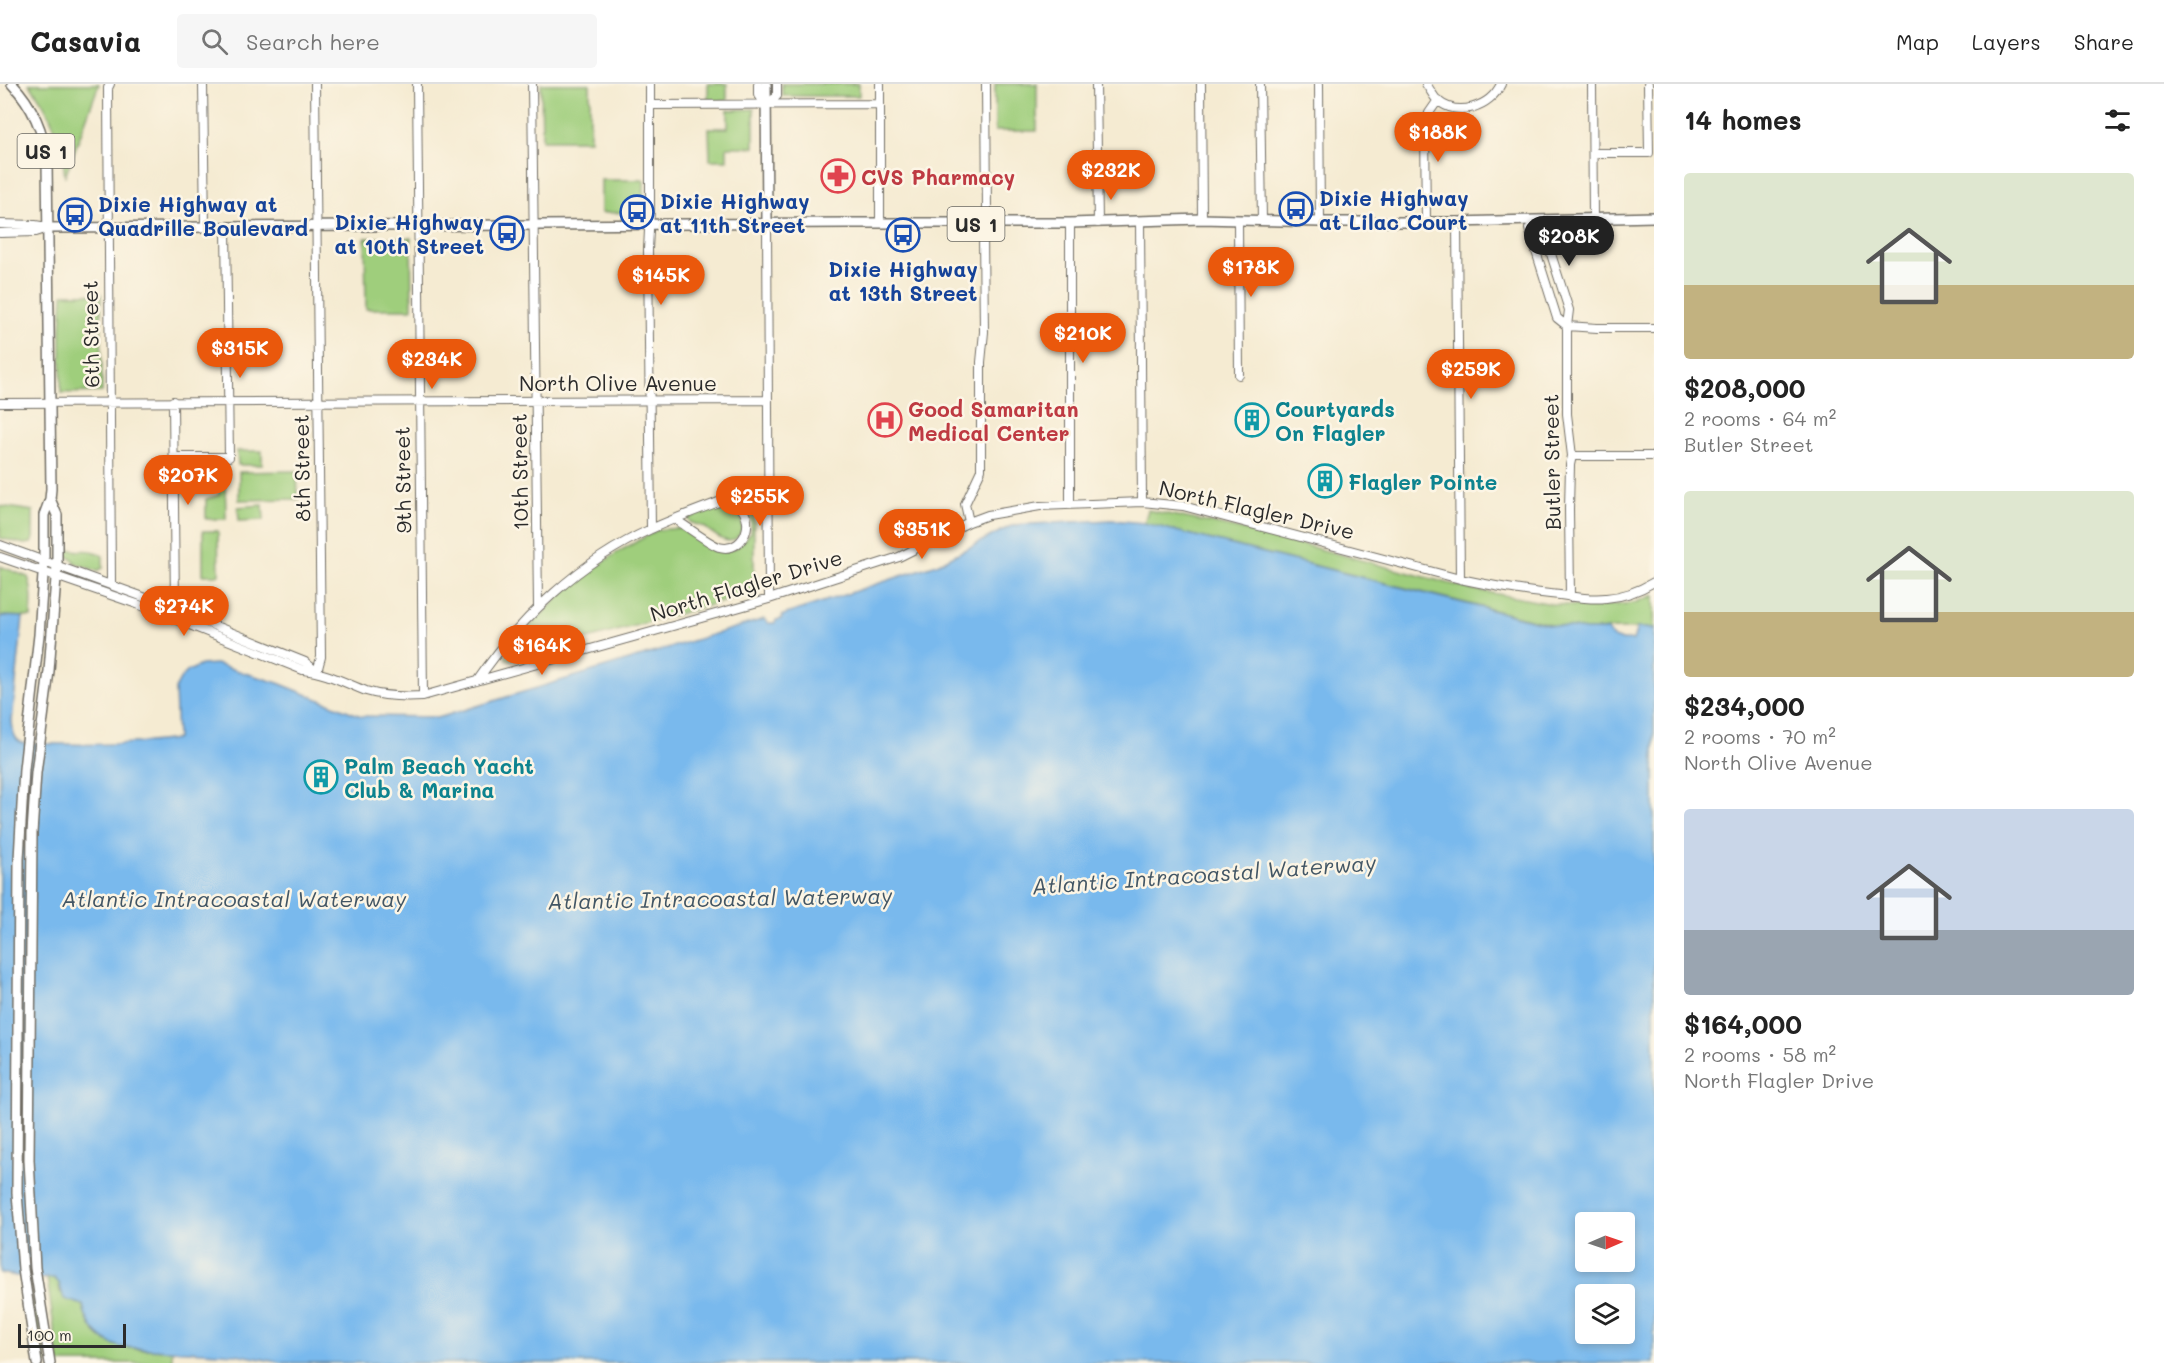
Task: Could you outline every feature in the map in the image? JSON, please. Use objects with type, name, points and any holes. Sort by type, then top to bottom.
[{"type":"main road","name":"US 1","points":[[12,84],[33,112],[46,149],[48,228],[767,223],[1070,224],[1202,219],[1457,222],[1654,217]]},
{"type":"main road","points":[[766,84],[767,223]]},
{"type":"main road","points":[[37,1363],[19,1225],[17,1170],[18,878],[22,793],[37,660],[44,560],[44,515],[50,499],[48,228]]},
{"type":"main road","points":[[50,499],[57,515],[57,565],[31,854],[30,1082],[31,1208],[38,1290],[50,1363]]},
{"type":"street","name":"6th Street","points":[[110,84],[108,88],[108,227],[111,584]]},
{"type":"street","points":[[203,84],[205,226]]},
{"type":"street","name":"8th Street","points":[[315,84],[321,657],[317,672]]},
{"type":"street","name":"9th Street","points":[[417,84],[423,696]]},
{"type":"street","name":"10th Street","points":[[532,84],[538,608]]},
{"type":"street","points":[[650,84],[651,529]]},
{"type":"street","points":[[758,84],[758,94],[766,105]]},
{"type":"street","points":[[766,105],[777,96],[777,84]]},
{"type":"street","points":[[880,84],[880,223]]},
{"type":"street","points":[[969,522],[965,504],[981,470],[984,224],[987,212],[986,84]]},
{"type":"street","points":[[1096,84],[1098,223]]},
{"type":"street","points":[[1201,84],[1202,219]]},
{"type":"street","points":[[1260,84],[1262,221]]},
{"type":"street","points":[[1319,84],[1320,222]]},
{"type":"street","points":[[1426,84],[1438,100],[1451,107],[1464,109],[1489,101],[1501,84]]},
{"type":"street","points":[[1592,84],[1593,218]]},
{"type":"street","points":[[1593,153],[1649,153],[1648,84]]},
{"type":"street","points":[[1426,222],[1425,128],[1429,113],[1438,100]]},
{"type":"street","points":[[651,105],[880,104]]},
{"type":"street","points":[[1238,220],[1239,375]]},
{"type":"street","points":[[1534,220],[1529,229],[1557,318],[1567,326],[1654,328]]},
{"type":"street","name":"Butler Street","points":[[1534,220],[1543,229],[1568,307],[1567,414],[1572,456],[1569,509],[1570,597]]},
{"type":"street","points":[[1140,221],[1142,502]]},
{"type":"street","points":[[1457,222],[1460,579]]},
{"type":"street","points":[[767,223],[769,599]]},
{"type":"street","points":[[1070,224],[1070,505]]},
{"type":"street","points":[[0,225],[35,225],[48,228]]},
{"type":"street","points":[[174,457],[229,457],[226,226]]},
{"type":"street","points":[[0,233],[36,232],[48,228]]},
{"type":"street","name":"North Olive Avenue","points":[[0,404],[318,400],[768,400]]},
{"type":"street","points":[[173,401],[175,609]]},
{"type":"street","points":[[1572,456],[1654,456]]},
{"type":"street","name":"North Flagler Drive","points":[[477,681],[506,642],[538,608],[587,567],[651,529],[675,519],[724,500],[734,502],[741,508],[747,516],[748,527],[740,542],[719,547],[675,519]]},
{"type":"street","name":"North Flagler Drive","points":[[0,557],[137,604],[303,670],[317,672],[369,692],[389,696],[423,696],[769,599],[899,557],[969,522],[1015,509],[1142,502],[1183,506],[1460,579],[1570,597],[1588,599],[1614,597],[1639,590],[1654,582]]},
{"type":"street","name":"North Flagler Drive","points":[[0,544],[175,609],[305,662],[317,672]]},
{"type":"green space","points":[[29,84],[99,84],[65,177],[61,152],[50,116]]},
{"type":"green space","points":[[541,84],[590,84],[590,140],[542,140]]},
{"type":"green space","points":[[708,84],[727,84],[727,101],[708,101]]},
{"type":"green space","points":[[782,84],[859,84],[859,96],[782,96]]},
{"type":"green space","points":[[995,84],[1037,84],[1037,131],[995,131]]},
{"type":"green space","points":[[754,109],[754,147],[727,147],[727,160],[710,160],[709,128],[728,128],[728,110]]},
{"type":"green space","points":[[601,180],[644,180],[644,212],[601,213]]},
{"type":"green space","points":[[365,238],[411,238],[412,309],[366,309]]},
{"type":"green space","points":[[63,294],[101,294],[102,392],[61,393]]},
{"type":"green space","points":[[237,451],[262,451],[262,465],[238,465]]},
{"type":"green space","points":[[218,469],[225,469],[226,519],[206,519],[206,499],[219,495]]},
{"type":"green space","points":[[297,471],[298,499],[239,500],[239,472]]},
{"type":"green space","points":[[754,486],[754,586],[751,594],[511,660],[506,659],[505,651],[572,584],[618,552],[657,530],[679,528],[717,550],[735,549],[751,533],[751,523],[749,512],[733,490]]},
{"type":"green space","points":[[263,505],[264,520],[239,521],[238,507]]},
{"type":"green space","points":[[727,505],[738,509],[742,520],[741,532],[737,538],[732,540],[722,539],[704,527],[690,522],[688,518]]},
{"type":"green space","points":[[0,506],[33,511],[31,543],[24,544],[0,538]]},
{"type":"green space","points":[[1148,510],[1259,533],[1470,589],[1552,604],[1592,607],[1634,603],[1654,595],[1654,628],[1586,630],[1550,625],[1144,523]]},
{"type":"green space","points":[[203,531],[218,531],[219,575],[203,575]]},
{"type":"green space","points":[[66,548],[76,551],[93,551],[103,556],[103,568],[97,571],[75,563],[73,559],[66,556]]},
{"type":"green space","points":[[0,566],[28,577],[32,602],[31,617],[0,616]]},
{"type":"green space","points":[[54,1277],[59,1283],[60,1292],[83,1305],[88,1321],[95,1332],[105,1340],[129,1348],[172,1350],[172,1363],[59,1363],[47,1278]]},
{"type":"green space","points":[[31,1300],[35,1300],[46,1363],[41,1363]]},
{"type":"water","name":"Atlantic Intracoastal Waterway","points":[[1112,520],[1144,523],[1551,625],[1586,630],[1607,630],[1617,640],[1633,640],[1637,628],[1654,628],[1654,1363],[283,1363],[235,1354],[120,1347],[106,1341],[95,1332],[83,1305],[64,1299],[59,1283],[54,1278],[34,1279],[0,1273],[0,616],[23,617],[12,721],[13,731],[19,741],[61,744],[138,743],[177,739],[175,689],[188,671],[201,665],[216,664],[278,683],[361,716],[441,717],[764,619],[768,623],[775,623],[783,615],[937,564],[1013,525]]},
{"type":"place","name":"CVS Pharmacy","points":[[838,176]]},
{"type":"place","name":"Dixie Highway at Lilac Court","points":[[1296,209]]},
{"type":"place","name":"Dixie Highway at 11th Street","points":[[637,212]]},
{"type":"place","name":"Dixie Highway at Quadrille Boulevard","points":[[75,215]]},
{"type":"place","name":"Dixie Highway at 10th Street","points":[[507,233]]},
{"type":"place","name":"Dixie Highway at 13th Street","points":[[903,235]]},
{"type":"place","name":"Good Samaritan Medical Center","points":[[885,420]]},
{"type":"place","name":"Courtyards On Flagler","points":[[1252,420]]},
{"type":"place","name":"Flagler Pointe","points":[[1325,481]]},
{"type":"place","name":"Palm Beach Yacht Club & Marina","points":[[321,777]]}]
